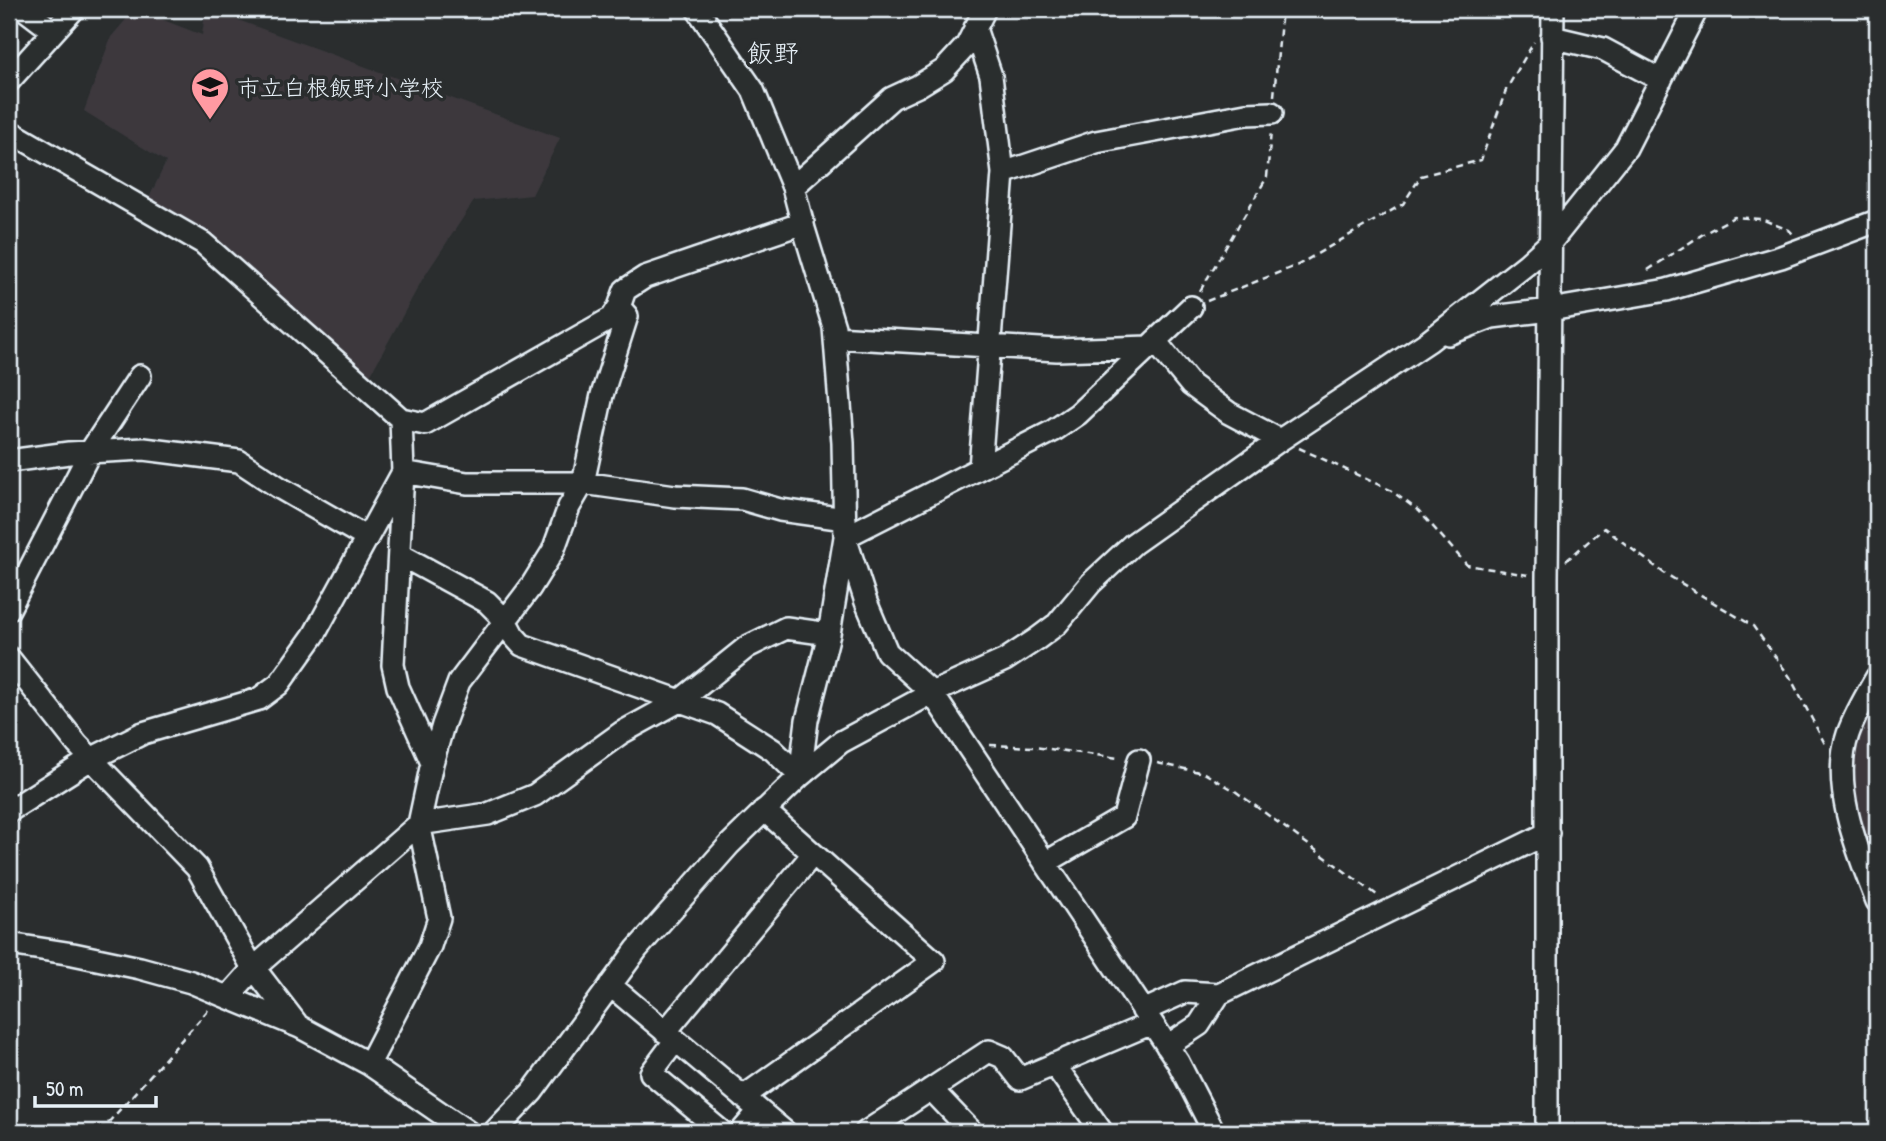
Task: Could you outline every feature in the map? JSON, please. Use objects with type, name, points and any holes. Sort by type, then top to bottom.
[{"type":"street","points":[[24,9],[53,31]]},
{"type":"street","points":[[9,81],[74,9]]},
{"type":"street","points":[[697,9],[753,90],[793,187],[834,327],[843,443],[845,528],[829,634],[807,720],[800,776]]},
{"type":"street","points":[[793,187],[892,98],[944,70],[967,45],[985,9]]},
{"type":"street","points":[[494,1132],[532,1092],[636,949],[687,891],[800,776],[841,742],[932,693],[1005,660],[1037,639],[1056,624],[1091,583],[1132,544],[1280,440],[1429,341],[1527,264],[1550,242],[1626,148],[1698,9]]},
{"type":"street","points":[[1547,1132],[1547,578],[1553,10]]},
{"type":"street","points":[[975,28],[991,76],[1003,173],[979,468]]},
{"type":"street","points":[[1552,37],[1603,49],[1661,80]]},
{"type":"street","points":[[1003,173],[1096,142],[1246,114],[1272,113]]},
{"type":"street","points":[[9,131],[203,243],[401,419],[425,424],[612,318],[625,290],[645,277],[803,223]]},
{"type":"street","points":[[1429,341],[1492,317],[1667,290],[1781,257],[1877,221]]},
{"type":"street","points":[[369,1064],[430,946],[439,918],[419,824],[443,725],[459,682],[530,588],[553,551],[569,507],[583,483],[602,395],[627,316],[619,307]]},
{"type":"street","points":[[403,472],[467,483],[583,483],[675,496],[742,499],[845,528],[979,468],[1053,431],[1078,414],[1191,307]]},
{"type":"street","points":[[835,337],[1057,351],[1152,344]]},
{"type":"street","points":[[1152,344],[1191,385],[1229,413],[1280,440]]},
{"type":"street","points":[[9,609],[90,452],[140,376]]},
{"type":"street","points":[[401,419],[403,472],[393,665],[398,687],[432,763]]},
{"type":"street","points":[[9,461],[144,449],[239,461],[367,538]]},
{"type":"street","points":[[9,811],[91,759],[143,733],[259,699],[279,684],[314,635],[403,472]]},
{"type":"street","points":[[845,528],[866,602],[887,652],[932,693],[1178,1062],[1212,1132]]},
{"type":"street","points":[[399,554],[488,602],[505,620],[522,645],[718,714],[773,750],[800,776]]},
{"type":"street","points":[[225,996],[419,824],[488,814],[535,795],[621,733],[681,700],[747,647],[786,628],[829,634]]},
{"type":"street","points":[[9,658],[77,744],[197,868],[254,968],[300,1027]]},
{"type":"street","points":[[1877,677],[1847,737],[1842,775],[1846,809],[1877,901]]},
{"type":"street","points":[[1045,863],[1124,817],[1139,761]]},
{"type":"street","points":[[743,1097],[934,961],[764,810]]},
{"type":"street","points":[[866,1132],[989,1051],[1003,1057],[1020,1079],[1147,1017],[1185,992],[1219,994],[1548,833]]},
{"type":"street","points":[[722,1132],[651,1073],[670,1036],[813,854]]},
{"type":"street","points":[[9,944],[140,968],[191,982],[300,1027],[369,1064],[468,1132]]},
{"type":"street","points":[[610,985],[782,1131]]},
{"type":"street","points":[[1167,1046],[1199,1025],[1219,994]]},
{"type":"street","points":[[1054,1064],[1102,1132]]},
{"type":"street","points":[[931,1089],[972,1132]]},
{"type":"street","points":[[741,1132],[759,1111]]},
{"type":"path","points":[[1191,307],[1267,177],[1282,9]]},
{"type":"path","points":[[1191,307],[1298,265],[1403,204],[1421,176],[1481,159],[1506,90],[1553,10]]},
{"type":"path","points":[[1648,270],[1734,217],[1761,219],[1790,230],[1806,248]]},
{"type":"path","points":[[1280,440],[1390,490],[1419,511],[1467,565],[1547,578],[1604,528],[1664,573],[1753,626],[1790,677],[1842,775]]},
{"type":"path","points":[[966,744],[1034,747],[1204,773],[1235,791],[1395,908]]},
{"type":"path","points":[[100,1132],[225,996]]},
{"type":"shaded area","points":[[135,9],[202,35],[205,14],[227,16],[560,138],[532,195],[474,201],[422,280],[368,379],[148,200],[166,162],[84,111],[111,37]]},
{"type":"shaded area","points":[[1877,704],[1877,876],[1859,819],[1853,767],[1858,740]]},
{"type":"place","name":"市立白根飯野小学校","points":[[210,121]]},
{"type":"district","name":"飯野","points":[[773,52]]}]
